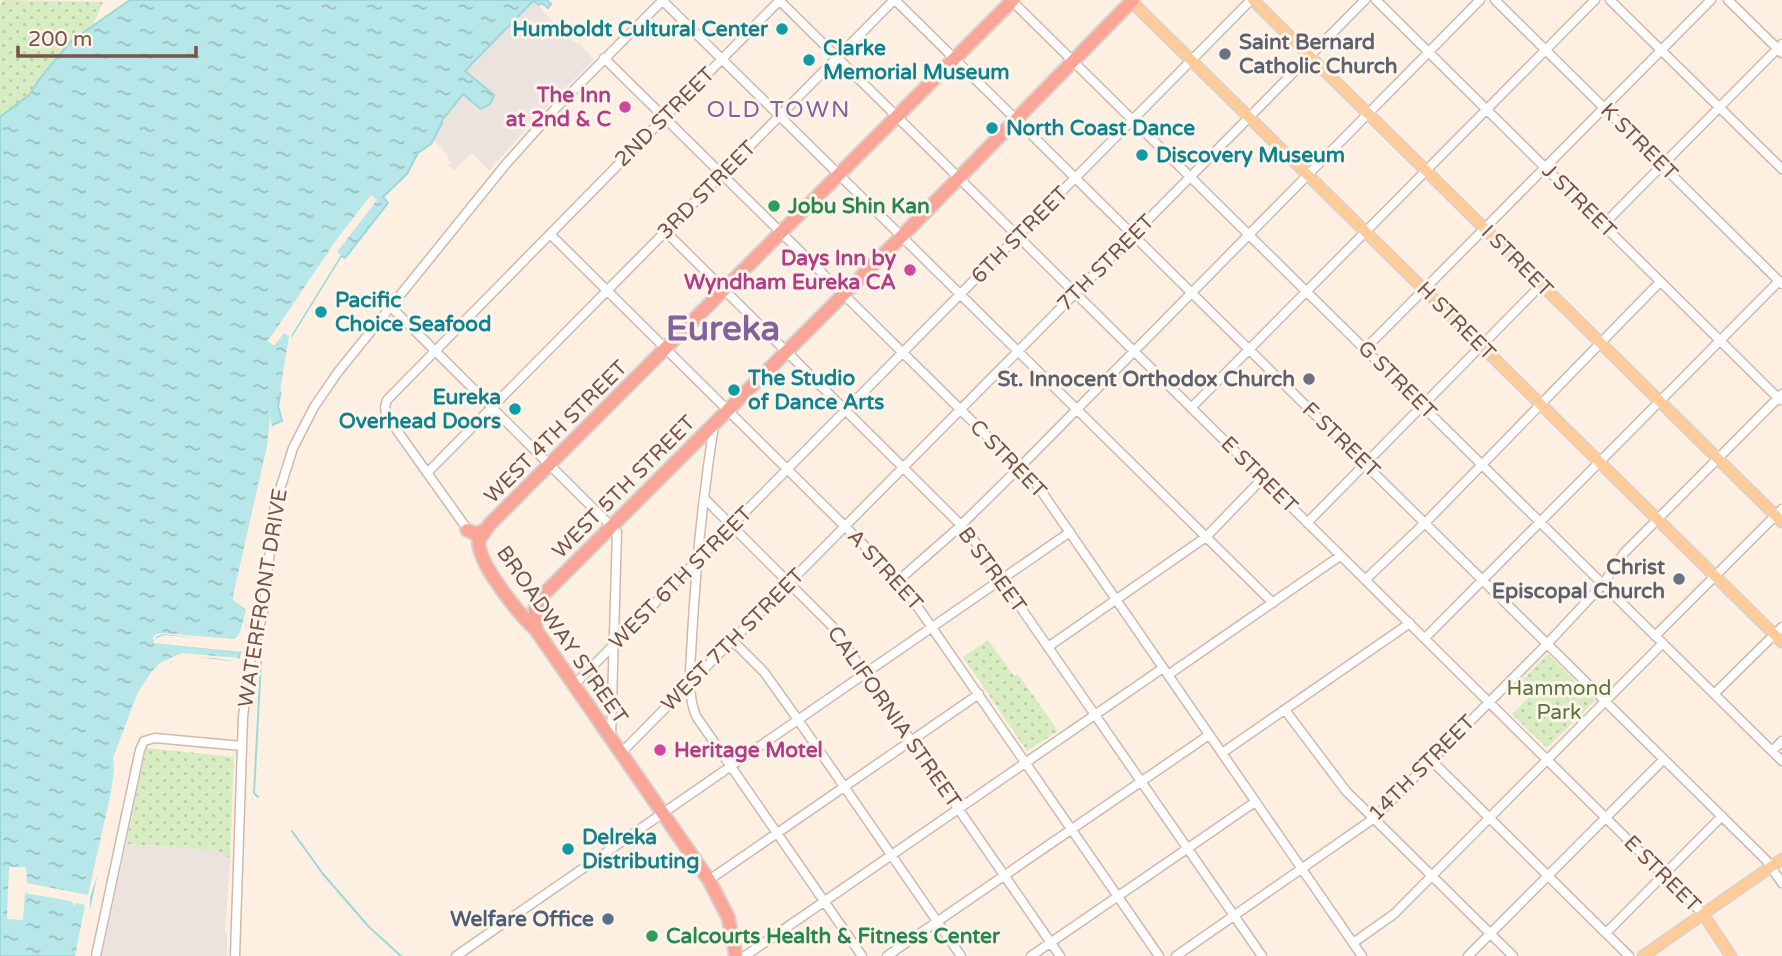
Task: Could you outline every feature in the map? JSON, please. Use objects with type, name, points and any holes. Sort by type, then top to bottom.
[{"type":"highway","name":"WEST 4TH STREET","points":[[478,546],[485,530],[1012,0]]},
{"type":"highway","name":"WEST 5TH STREET","points":[[541,597],[902,236],[1131,0]]},
{"type":"highway","points":[[467,530],[476,534],[485,530]]},
{"type":"highway","name":"BROADWAY STREET","points":[[478,546],[484,561],[522,615],[537,630],[709,880],[728,917],[736,956]]},
{"type":"highway","points":[[505,590],[526,605],[535,603],[541,597]]},
{"type":"highway","points":[[537,630],[535,609],[541,597]]},
{"type":"main road","name":"H STREET","points":[[1131,0],[1714,577],[1779,635]]},
{"type":"main road","name":"I STREET","points":[[1252,0],[1716,458],[1780,516]]},
{"type":"main road","points":[[1643,956],[1782,859]]},
{"type":"main road","name":"E STREET","points":[[1703,914],[1731,956]]},
{"type":"street","points":[[662,0],[1273,603]]},
{"type":"street","name":"WATERFRONT DRIVE","points":[[234,956],[242,746],[250,661],[264,611],[270,536],[285,468],[293,448],[314,407],[338,372],[506,164],[662,0]]},
{"type":"street","name":"E STREET","points":[[780,0],[1703,914]]},
{"type":"street","name":"2ND STREET","points":[[435,351],[780,0]]},
{"type":"street","name":"3RD STREET","points":[[427,474],[895,0]]},
{"type":"street","name":"F STREET","points":[[895,0],[1722,816],[1771,867],[1782,883]]},
{"type":"street","name":"G STREET","points":[[1012,0],[1782,761]]},
{"type":"street","name":"6TH STREET","points":[[788,469],[1252,0]]},
{"type":"street","name":"7TH STREET","points":[[846,526],[1365,0]]},
{"type":"street","name":"J STREET","points":[[1376,0],[1781,398]]},
{"type":"street","points":[[899,580],[961,525],[1480,0]]},
{"type":"street","name":"K STREET","points":[[1495,0],[1780,282]]},
{"type":"street","points":[[1191,408],[1595,0]]},
{"type":"street","points":[[1611,0],[1781,165]]},
{"type":"street","points":[[1365,349],[1711,0]]},
{"type":"street","points":[[1603,225],[1781,49],[1728,0]]},
{"type":"street","name":"C STREET","points":[[604,58],[1037,485],[1362,956]]},
{"type":"street","name":"B STREET","points":[[666,232],[961,525],[1262,956]]},
{"type":"street","name":"A STREET","points":[[550,234],[899,580],[1159,956]]},
{"type":"street","points":[[1365,580],[1425,523],[1660,282]]},
{"type":"street","points":[[1425,638],[1780,282]]},
{"type":"street","points":[[1307,523],[1541,285]]},
{"type":"street","points":[[391,307],[618,535],[611,739]]},
{"type":"street","name":"BROADWAY STREET","points":[[435,351],[389,396],[384,407],[386,415],[478,546]]},
{"type":"street","name":"14TH STREET","points":[[1176,956],[1373,819],[1548,643],[1603,584],[1624,554],[1716,458],[1781,398]]},
{"type":"street","points":[[714,425],[698,561],[690,683],[692,706],[696,716],[862,956]]},
{"type":"street","name":"WEST 6TH STREET","points":[[574,685],[788,469]]},
{"type":"street","points":[[1048,647],[1206,537],[1262,479]]},
{"type":"street","name":"CALIFORNIA STREET","points":[[704,498],[832,626],[1060,956]]},
{"type":"street","points":[[1656,636],[1780,516]]},
{"type":"street","name":"WEST 7TH STREET","points":[[621,753],[846,526]]},
{"type":"street","points":[[456,956],[1070,532]]},
{"type":"street","points":[[745,956],[1094,715],[1273,603],[1340,556]]},
{"type":"street","points":[[1222,753],[1410,623]]},
{"type":"street","points":[[1714,694],[1779,635]]},
{"type":"street","points":[[733,640],[764,672],[961,956]]},
{"type":"street","points":[[1353,943],[1394,915],[1663,643]]},
{"type":"street","points":[[709,880],[979,694]]},
{"type":"street","points":[[1285,710],[1346,791],[1513,956]]},
{"type":"street","points":[[887,956],[1209,734]]},
{"type":"street","points":[[96,956],[144,741],[155,738],[242,746]]},
{"type":"street","points":[[1772,751],[1782,741]]},
{"type":"street","points":[[1468,956],[1664,759]]},
{"type":"street","points":[[1431,760],[1629,956]]},
{"type":"street","points":[[1031,956],[1255,802]]},
{"type":"street","points":[[1606,933],[1722,816]]},
{"type":"shaded area","points":[[533,0],[566,36],[576,43],[579,42],[594,60],[530,124],[489,171],[472,153],[454,170],[448,165],[451,162],[447,158],[449,156],[433,140],[441,120],[463,93],[480,108],[492,93],[465,71]]},
{"type":"shaded area","points":[[126,844],[217,850],[230,859],[225,933],[227,956],[102,956]]},
{"type":"green space","points":[[3,0],[103,2],[93,25],[71,41],[29,95],[0,117],[0,5]]},
{"type":"green space","points":[[988,640],[1014,676],[1018,674],[1058,731],[1027,751],[963,657]]},
{"type":"green space","name":"Hammond Park","points":[[1548,654],[1595,701],[1547,748],[1512,714],[1533,693],[1521,681]]},
{"type":"green space","points":[[146,748],[234,757],[230,859],[217,850],[126,844]]},
{"type":"water","points":[[130,0],[547,0],[551,4],[548,8],[533,1],[465,71],[494,95],[490,104],[481,109],[463,94],[442,120],[431,144],[418,153],[407,174],[383,197],[388,203],[345,258],[341,256],[291,337],[278,406],[282,421],[272,425],[234,599],[247,611],[244,627],[237,640],[163,634],[156,637],[156,642],[240,652],[239,658],[230,660],[182,654],[154,673],[125,742],[79,956],[0,956],[0,117],[29,95],[71,41]]},
{"type":"pier","points":[[371,195],[377,200],[337,252],[341,255],[291,336],[293,338],[289,364],[282,392],[280,391],[289,336],[284,333],[274,346],[268,341],[337,239]]},
{"type":"pier","points":[[270,418],[273,429],[236,596],[249,609],[243,635],[239,641],[233,642],[163,634],[156,637],[157,641],[239,650],[240,655],[239,652],[154,643],[153,637],[156,634],[164,633],[235,639],[240,632],[246,610],[233,600],[233,596],[267,445]]},
{"type":"pier","points":[[182,653],[239,658],[239,661],[183,657],[171,662],[161,671],[148,690],[125,748],[99,871],[90,897],[90,912],[81,956],[75,956],[85,905],[76,903],[75,906],[71,901],[25,893],[23,920],[7,919],[9,867],[26,867],[27,883],[88,895],[111,792],[113,758],[138,692],[161,662]]},
{"type":"waterway","points":[[258,797],[254,793],[259,659]]},
{"type":"waterway","points":[[292,831],[323,874],[369,927],[401,956]]},
{"type":"place","name":"Humboldt Cultural Center","points":[[782,29]]},
{"type":"place","name":"Saint Bernard Catholic Church","points":[[1225,54]]},
{"type":"place","name":"Clarke Memorial Museum","points":[[809,60]]},
{"type":"place","name":"The Inn at 2nd & C","points":[[625,107]]},
{"type":"place","name":"North Coast Dance","points":[[992,128]]},
{"type":"place","name":"Discovery Museum","points":[[1142,155]]},
{"type":"place","name":"Jobu Shin Kan","points":[[774,206]]},
{"type":"place","name":"Days Inn by Wyndham Eureka CA","points":[[910,270]]},
{"type":"place","name":"Pacific Choice Seafood","points":[[321,312]]},
{"type":"place","name":"St. Innocent Orthodox Church","points":[[1309,379]]},
{"type":"place","name":"The Studio of Dance Arts","points":[[734,390]]},
{"type":"place","name":"Eureka Overhead Doors","points":[[515,409]]},
{"type":"place","name":"Christ Episcopal Church","points":[[1679,579]]},
{"type":"place","name":"Heritage Motel","points":[[660,750]]},
{"type":"place","name":"Delreka Distributing","points":[[568,849]]},
{"type":"place","name":"Welfare Office","points":[[608,919]]},
{"type":"place","name":"Calcourts Health & Fitness Center","points":[[652,936]]},
{"type":"district","name":"OLD TOWN","points":[[779,110]]},
{"type":"district","name":"Eureka","points":[[723,329]]}]
